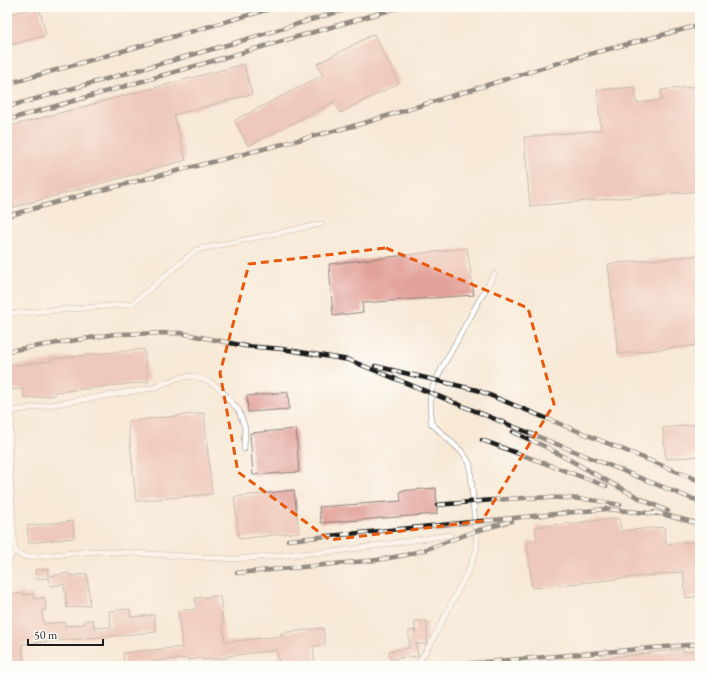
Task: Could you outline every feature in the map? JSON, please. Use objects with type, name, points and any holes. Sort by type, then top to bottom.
[{"type":"lane","points":[[7,314],[132,304],[196,250],[321,224]]},
{"type":"lane","points":[[416,666],[438,629],[470,567],[478,548],[470,464],[463,453],[430,423],[430,393],[444,364],[494,274]]},
{"type":"lane","points":[[7,563],[15,550],[9,457],[10,412],[153,388],[178,378],[192,376],[208,381],[218,388],[239,411],[245,428],[244,449]]},
{"type":"lane","points":[[15,550],[20,556],[28,558],[98,551],[234,559],[338,551],[450,535]]},
{"type":"highlighted area","points":[[386,248],[528,308],[554,404],[482,521],[330,540],[238,472],[220,373],[249,264]]},
{"type":"building","points":[[39,7],[46,35],[7,46],[7,15]]},
{"type":"building","points":[[374,34],[399,83],[340,113],[334,102],[248,146],[235,120],[323,75],[317,64]]},
{"type":"building","points":[[244,64],[252,94],[174,115],[186,160],[7,209],[7,127]]},
{"type":"building","points":[[700,86],[700,191],[530,206],[524,137],[601,130],[597,90],[635,87],[636,103],[662,100],[661,90]]},
{"type":"building","points":[[467,248],[474,295],[362,303],[363,312],[333,316],[329,264]]},
{"type":"building","points":[[700,255],[700,345],[618,354],[608,264]]},
{"type":"building","points":[[144,349],[148,382],[55,392],[55,395],[24,399],[23,389],[7,390],[7,366],[52,361],[51,359]]},
{"type":"building","points":[[288,392],[289,409],[248,412],[247,396]]},
{"type":"building","points":[[204,413],[212,494],[136,501],[128,421]]},
{"type":"building","points":[[700,424],[700,456],[666,459],[663,428]]},
{"type":"building","points":[[296,429],[299,472],[253,475],[250,433]]},
{"type":"building","points":[[436,488],[437,514],[321,523],[319,507],[401,501],[400,491]]},
{"type":"building","points":[[294,490],[299,532],[239,539],[234,497]]},
{"type":"building","points":[[619,518],[621,531],[664,527],[666,544],[699,541],[700,596],[686,598],[683,572],[532,588],[527,542],[537,541],[535,527]]},
{"type":"building","points":[[73,521],[74,538],[29,543],[27,526]]},
{"type":"building","points":[[48,569],[48,578],[36,579],[35,570]]},
{"type":"building","points":[[69,573],[70,576],[87,574],[90,605],[67,608],[64,584],[50,586],[49,576]]},
{"type":"building","points":[[24,593],[24,595],[33,594],[34,599],[45,598],[46,610],[42,611],[44,624],[65,622],[65,626],[84,624],[84,620],[93,620],[94,628],[111,627],[109,611],[130,609],[131,617],[154,615],[156,632],[22,644],[24,661],[7,663],[7,595]]},
{"type":"building","points":[[220,596],[225,642],[282,636],[281,633],[323,628],[325,645],[313,646],[315,666],[279,666],[277,650],[227,656],[227,658],[202,660],[202,658],[189,660],[188,658],[124,664],[123,653],[182,647],[178,611],[196,609],[195,598]]},
{"type":"building","points":[[415,621],[427,621],[426,644],[416,644],[418,656],[390,659],[389,651],[409,648],[409,631],[415,630]]},
{"type":"building","points":[[683,649],[683,652],[700,650],[700,666],[579,666],[579,661]]},
{"type":"railway","points":[[7,84],[277,7]]},
{"type":"railway","points":[[7,107],[234,43],[354,7]]},
{"type":"railway","points":[[7,120],[401,7]]},
{"type":"railway","points":[[7,216],[79,196],[361,124],[571,59],[700,25]]},
{"type":"railway","points":[[7,351],[115,334],[181,333],[245,346],[282,349],[349,360],[700,501]]},
{"type":"railway","points":[[375,366],[477,390],[700,481]]},
{"type":"railway","points":[[513,432],[545,446],[625,491],[668,511]]},
{"type":"railway","points":[[482,440],[606,486]]},
{"type":"railway","points":[[437,505],[528,498],[575,498],[620,505]]},
{"type":"railway","points":[[288,540],[606,509],[658,514]]},
{"type":"railway","points":[[654,512],[700,524]]},
{"type":"railway","points":[[237,573],[377,560],[406,555],[476,531],[512,521]]},
{"type":"railway","points":[[438,666],[700,644]]}]
